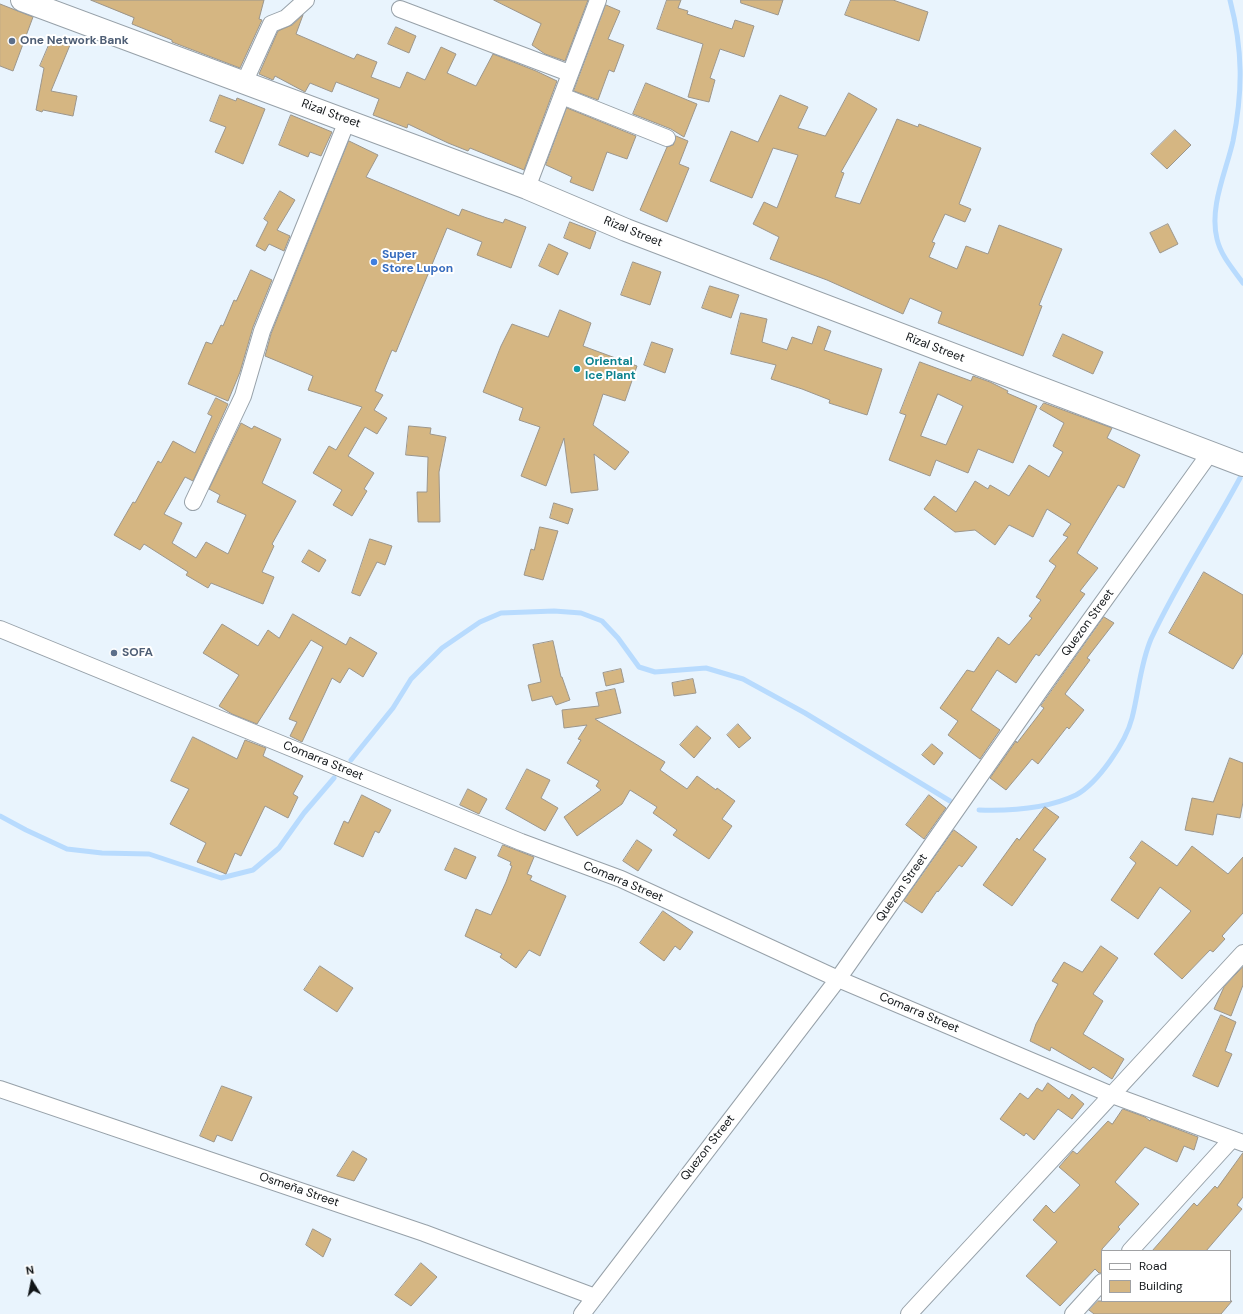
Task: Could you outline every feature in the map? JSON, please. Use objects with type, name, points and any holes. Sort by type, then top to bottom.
[{"type":"street","name":"Rizal Street","points":[[22,0],[526,188],[626,230],[1243,465]]},
{"type":"street","points":[[244,82],[271,24],[286,18],[306,0]]},
{"type":"street","points":[[526,188],[598,0]]},
{"type":"street","points":[[400,9],[569,73]]},
{"type":"street","points":[[562,96],[667,138]]},
{"type":"street","points":[[193,502],[243,396],[262,331],[347,121]]},
{"type":"street","name":"Quezon Street","points":[[582,1314],[838,979],[1044,683],[1210,453]]},
{"type":"street","name":"Comarra Street","points":[[0,629],[521,842],[621,879],[838,979],[1112,1095],[1238,1141]]},
{"type":"street","points":[[909,1314],[1243,953]]},
{"type":"street","name":"Osmeña Street","points":[[0,1090],[424,1233],[595,1297]]},
{"type":"street","points":[[1131,1250],[1238,1141]]},
{"type":"street","points":[[1073,1314],[1101,1283]]},
{"type":"building","points":[[91,0],[264,0],[259,19],[262,20],[240,68],[172,42],[172,40],[132,24],[134,18]]},
{"type":"building","points":[[494,0],[588,0],[565,61],[545,54],[532,45],[541,24]]},
{"type":"building","points":[[667,0],[681,0],[678,8],[688,11],[687,14],[732,29],[735,20],[754,26],[744,57],[720,49],[710,78],[715,80],[709,102],[688,97],[703,44],[657,29]]},
{"type":"building","points":[[741,0],[783,0],[778,15],[741,3]]},
{"type":"building","points":[[851,0],[893,0],[928,12],[919,41],[845,15]]},
{"type":"building","name":"One Network Bank","points":[[0,4],[33,17],[13,71],[0,66]]},
{"type":"building","points":[[606,5],[620,11],[608,39],[624,45],[614,72],[609,70],[598,100],[574,91]]},
{"type":"building","points":[[303,15],[296,34],[354,59],[357,54],[377,62],[371,77],[400,88],[407,72],[425,80],[441,47],[456,54],[447,73],[476,86],[493,54],[557,81],[524,170],[470,148],[468,151],[408,124],[407,128],[373,115],[379,99],[336,82],[332,92],[310,83],[305,92],[275,76],[273,80],[259,74],[278,31],[292,25]]},
{"type":"building","points":[[396,27],[416,36],[409,53],[388,44]]},
{"type":"building","points":[[52,38],[70,45],[51,91],[77,96],[73,116],[36,110],[44,68],[40,66]]},
{"type":"building","points":[[646,83],[697,104],[684,137],[671,129],[633,114]]},
{"type":"building","points":[[849,93],[877,109],[841,172],[844,173],[835,197],[860,204],[897,119],[918,127],[919,124],[981,148],[959,204],[971,209],[965,222],[945,214],[932,242],[935,243],[929,257],[957,269],[966,246],[988,254],[999,225],[1062,249],[1039,305],[1042,306],[1023,356],[938,323],[942,312],[910,298],[903,314],[827,280],[770,259],[779,237],[753,224],[764,202],[777,208],[798,155],[773,148],[752,198],[710,181],[731,131],[758,142],[780,95],[808,107],[798,128],[825,136]]},
{"type":"building","points":[[220,95],[236,101],[237,98],[265,109],[243,164],[215,152],[226,127],[210,121]]},
{"type":"building","points":[[567,108],[636,136],[627,159],[607,152],[593,191],[570,182],[572,177],[546,165]]},
{"type":"building","points":[[291,115],[332,132],[321,156],[310,152],[308,157],[279,145]]},
{"type":"building","points":[[1175,130],[1191,145],[1167,169],[1151,154]]},
{"type":"building","points":[[676,136],[688,141],[679,164],[689,168],[667,222],[640,210],[667,147],[673,145]]},
{"type":"building","points":[[349,141],[378,155],[366,177],[459,216],[462,209],[503,223],[505,219],[526,227],[511,268],[477,255],[482,242],[447,228],[396,352],[392,350],[375,391],[383,395],[374,410],[387,418],[377,434],[365,427],[348,456],[374,473],[364,489],[367,491],[352,516],[333,505],[342,490],[313,473],[329,446],[336,450],[362,407],[308,390],[313,376],[265,356],[271,334]]},
{"type":"building","points":[[280,191],[295,200],[277,230],[290,236],[284,251],[269,244],[265,251],[256,246],[268,222],[264,219]]},
{"type":"building","points":[[570,222],[596,232],[590,249],[564,238]]},
{"type":"building","points":[[1168,224],[1178,244],[1160,253],[1150,233]]},
{"type":"building","points":[[549,244],[568,253],[558,275],[539,266]]},
{"type":"building","points":[[633,262],[661,272],[650,305],[621,295]]},
{"type":"building","points":[[251,270],[272,280],[253,327],[240,372],[228,401],[188,384],[206,342],[212,344],[221,325],[223,326],[234,300],[236,301]]},
{"type":"building","points":[[710,286],[739,295],[731,318],[702,308]]},
{"type":"building","points":[[560,310],[591,323],[583,346],[637,366],[625,401],[603,394],[593,425],[629,452],[615,470],[594,454],[598,490],[571,493],[564,438],[546,486],[521,476],[540,427],[519,420],[523,408],[483,392],[501,346],[512,324],[548,337]]},
{"type":"building","points":[[741,313],[767,319],[762,342],[787,350],[792,337],[812,344],[818,326],[831,331],[824,350],[882,369],[867,415],[829,403],[830,400],[771,379],[776,365],[731,354]]},
{"type":"building","points":[[1063,334],[1103,352],[1093,374],[1053,356]]},
{"type":"building","points":[[652,342],[673,349],[665,373],[644,365]]},
{"type":"building","points":[[920,362],[971,381],[973,376],[990,382],[1008,391],[1007,393],[1037,406],[1013,463],[978,449],[968,473],[936,460],[930,476],[889,460],[906,415],[900,413]],"holes":[[[938,394],[963,406],[946,445],[921,436]]]},
{"type":"building","points":[[216,398],[228,404],[193,481],[185,477],[164,514],[182,523],[172,543],[196,558],[206,542],[228,554],[246,515],[217,502],[220,495],[209,489],[241,423],[252,429],[254,426],[281,439],[262,483],[296,501],[272,544],[274,546],[262,572],[274,577],[263,604],[211,583],[208,588],[186,575],[188,572],[144,544],[140,550],[114,535],[133,502],[135,503],[158,461],[161,463],[173,441],[195,453],[212,416],[208,414]]},
{"type":"building","points":[[1044,403],[1112,428],[1107,438],[1140,455],[1124,488],[1118,485],[1077,553],[1098,568],[1080,591],[1085,594],[1039,656],[1036,654],[1016,683],[997,670],[971,710],[1000,730],[980,759],[948,735],[958,721],[940,708],[967,670],[974,672],[998,637],[1009,645],[1032,618],[1029,616],[1041,600],[1036,597],[1056,566],[1049,561],[1068,537],[1063,535],[1071,524],[1047,509],[1033,537],[1009,525],[995,545],[975,530],[955,532],[924,509],[934,496],[956,512],[975,481],[988,489],[990,485],[1009,496],[1029,465],[1049,477],[1063,452],[1053,446],[1064,423],[1040,409]]},
{"type":"building","points":[[409,426],[431,428],[430,434],[446,437],[439,472],[440,522],[418,522],[417,492],[427,492],[428,457],[406,455]]},
{"type":"building","points":[[554,503],[573,509],[568,524],[550,518]]},
{"type":"building","points":[[540,527],[558,531],[543,580],[524,575],[531,549],[534,550]]},
{"type":"building","points":[[370,539],[392,546],[385,565],[377,562],[360,596],[352,593]]},
{"type":"building","points":[[309,550],[326,560],[319,572],[302,562]]},
{"type":"building","points":[[1204,572],[1243,595],[1243,653],[1233,669],[1169,633]]},
{"type":"building","points":[[293,614],[346,645],[350,637],[377,653],[363,677],[349,668],[340,683],[332,678],[302,742],[290,736],[297,722],[289,719],[323,647],[311,640],[257,724],[232,714],[219,706],[239,675],[203,653],[222,624],[258,646],[268,630],[279,638]]},
{"type":"building","points":[[1104,617],[1114,623],[1087,658],[1090,660],[1065,694],[1084,710],[1069,729],[1067,727],[1038,764],[1032,759],[1006,790],[990,778],[1016,741],[1017,743],[1044,708],[1041,706]]},
{"type":"building","points":[[553,641],[561,677],[570,700],[556,705],[552,696],[532,701],[528,685],[541,682],[533,645]]},
{"type":"building","points":[[621,669],[624,682],[606,686],[603,673]]},
{"type":"building","points":[[693,679],[696,693],[674,696],[672,683]]},
{"type":"building","points":[[615,689],[621,713],[595,719],[665,762],[660,770],[687,789],[697,776],[716,790],[717,788],[735,801],[722,819],[732,826],[709,859],[673,835],[677,830],[653,813],[657,807],[630,790],[622,804],[577,836],[564,817],[601,790],[596,786],[599,781],[567,763],[581,740],[578,739],[587,725],[564,728],[562,710],[599,706],[596,693]]},
{"type":"building","points":[[738,724],[751,738],[739,748],[727,735]]},
{"type":"building","points":[[697,726],[711,738],[694,758],[680,745]]},
{"type":"building","points":[[193,737],[237,759],[245,740],[266,748],[263,756],[303,776],[293,794],[298,797],[288,818],[265,806],[241,856],[235,853],[226,874],[197,862],[206,843],[170,824],[189,789],[171,781]]},
{"type":"building","points":[[932,744],[943,753],[934,765],[922,755]]},
{"type":"building","points":[[1230,758],[1243,763],[1243,802],[1240,818],[1217,814],[1213,835],[1185,830],[1192,798],[1213,802]]},
{"type":"building","points":[[527,769],[550,780],[541,798],[558,808],[545,831],[506,809]]},
{"type":"building","points":[[468,789],[487,799],[479,814],[460,805]]},
{"type":"building","points":[[362,795],[391,810],[379,833],[375,831],[363,857],[334,844],[344,821],[348,823]]},
{"type":"building","points":[[929,795],[946,808],[924,839],[906,825]]},
{"type":"building","points":[[1045,807],[1059,817],[1033,850],[1046,859],[1012,906],[983,885],[1017,838],[1019,840]]},
{"type":"building","points":[[954,830],[977,847],[962,867],[959,865],[938,892],[937,891],[922,913],[904,901]]},
{"type":"building","points":[[637,840],[652,850],[638,871],[623,861]]},
{"type":"building","points":[[1142,841],[1177,866],[1192,846],[1228,874],[1243,857],[1243,913],[1222,936],[1225,939],[1213,952],[1210,950],[1182,979],[1154,954],[1191,911],[1160,887],[1138,919],[1111,900],[1136,863],[1130,858]]},
{"type":"building","points":[[503,845],[534,857],[527,874],[532,876],[530,880],[566,896],[540,956],[529,950],[516,968],[500,957],[502,954],[465,936],[476,909],[491,915],[506,882],[512,866],[510,865],[511,862],[498,856]]},
{"type":"building","points":[[455,848],[476,857],[466,879],[445,870]]},
{"type":"building","points":[[663,911],[693,932],[680,950],[675,946],[664,961],[640,943]]},
{"type":"building","points":[[1101,946],[1118,958],[1093,994],[1103,1001],[1083,1034],[1124,1059],[1112,1079],[1093,1067],[1090,1070],[1051,1047],[1050,1051],[1030,1041],[1036,1024],[1058,984],[1052,981],[1064,962],[1082,972]]},
{"type":"building","points":[[320,966],[353,988],[337,1012],[304,990]]},
{"type":"building","points":[[1243,967],[1243,985],[1231,1016],[1214,1009],[1224,987]]},
{"type":"building","points":[[1221,1015],[1236,1022],[1225,1051],[1232,1054],[1218,1087],[1193,1076]]},
{"type":"building","points":[[1048,1083],[1069,1099],[1072,1094],[1084,1104],[1072,1119],[1058,1109],[1034,1140],[1026,1133],[1024,1136],[1000,1119],[1020,1093],[1028,1099],[1037,1088],[1042,1091]]},
{"type":"building","points":[[222,1086],[252,1097],[232,1141],[217,1135],[214,1142],[200,1136]]},
{"type":"building","points":[[1123,1109],[1145,1117],[1150,1121],[1151,1119],[1198,1137],[1194,1150],[1184,1146],[1177,1162],[1145,1147],[1115,1182],[1139,1204],[1118,1227],[1120,1229],[1101,1250],[1101,1273],[1095,1269],[1060,1306],[1026,1276],[1057,1242],[1033,1220],[1046,1205],[1054,1213],[1080,1185],[1059,1167],[1073,1151],[1077,1154],[1108,1121],[1112,1124]]},
{"type":"building","points":[[353,1151],[367,1159],[354,1181],[337,1176]]},
{"type":"building","points":[[1243,1153],[1243,1197],[1237,1205],[1242,1209],[1207,1250],[1153,1250],[1194,1203],[1197,1206],[1215,1186],[1217,1188]]},
{"type":"building","points":[[313,1229],[331,1239],[323,1257],[306,1245]]},
{"type":"building","points":[[421,1263],[437,1277],[411,1306],[395,1295]]},
{"type":"building","points":[[1098,1301],[1232,1301],[1221,1314],[1094,1314],[1089,1310]]},
{"type":"waterway","points":[[1230,0],[1239,53],[1239,105],[1233,141],[1219,190],[1215,215],[1215,227],[1221,251],[1243,283]]},
{"type":"waterway","points":[[979,810],[1029,808],[1065,800],[1084,789],[1102,772],[1117,750],[1129,728],[1144,659],[1151,639],[1183,578],[1240,478]]},
{"type":"waterway","points":[[351,760],[393,708],[411,679],[442,648],[480,622],[501,613],[554,611],[581,613],[602,621],[618,638],[639,667],[655,672],[706,668],[743,679],[805,713],[950,801]]},
{"type":"waterway","points":[[0,816],[67,849],[102,853],[149,854],[221,878],[253,870],[279,848],[304,813],[334,778]]},
{"type":"place","name":"One Network Bank","points":[[12,41]]},
{"type":"place","name":"Super Store Lupon","points":[[374,262]]},
{"type":"place","name":"Oriental Ice Plant","points":[[577,369]]},
{"type":"place","name":"SOFA","points":[[114,653]]}]
